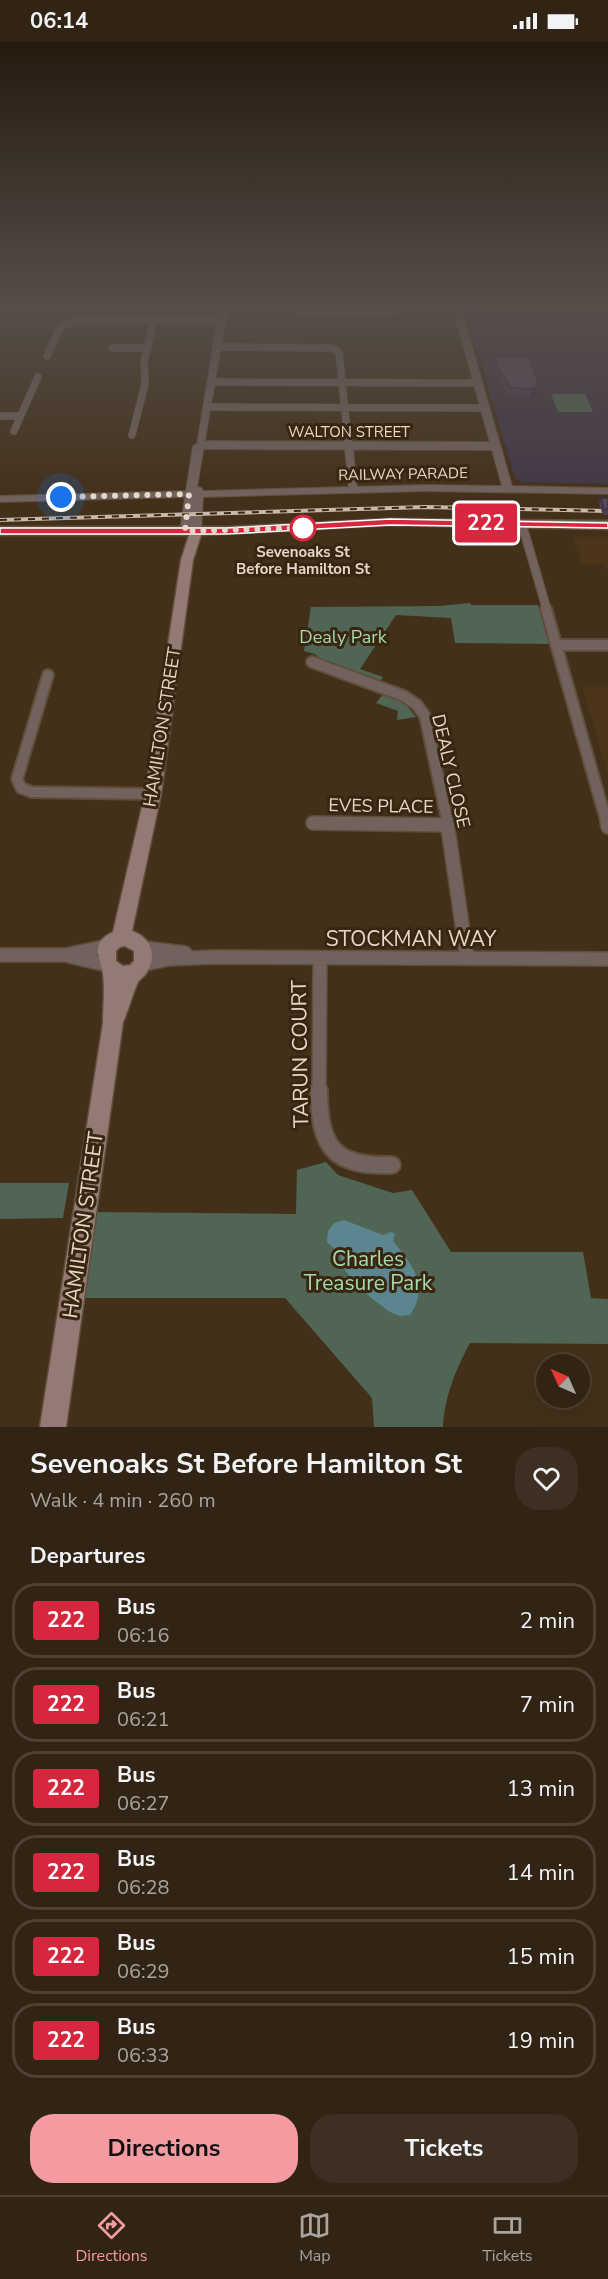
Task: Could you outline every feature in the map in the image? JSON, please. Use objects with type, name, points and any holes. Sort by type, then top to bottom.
[{"type":"main road","points":[[0,540],[608,525]]},
{"type":"main road","points":[[522,527],[608,532]]},
{"type":"main road","points":[[0,531],[190,534]]},
{"type":"main road","name":"HAMILTON STREET","points":[[113,1023],[128,988],[132,952],[132,894],[153,794],[190,534]]},
{"type":"main road","points":[[110,968],[122,974],[132,952]]},
{"type":"main road","name":"HAMILTON STREET","points":[[53,1427],[113,1023],[110,968],[106,955],[132,952]]},
{"type":"street","points":[[132,435],[145,384],[144,370]]},
{"type":"street","name":"HAMILTON STREET","points":[[190,534],[193,494],[214,370]]},
{"type":"street","points":[[340,370],[352,489]]},
{"type":"street","points":[[474,370],[507,488]]},
{"type":"street","points":[[14,430],[38,377]]},
{"type":"street","points":[[212,382],[478,383]]},
{"type":"street","points":[[207,407],[484,408]]},
{"type":"street","points":[[0,416],[20,416]]},
{"type":"street","name":"WALTON STREET","points":[[201,445],[495,446]]},
{"type":"street","name":"RAILWAY PARADE","points":[[0,499],[352,489],[507,488],[608,491]]},
{"type":"street","points":[[522,527],[608,827]]},
{"type":"street","points":[[556,645],[608,645]]},
{"type":"street","name":"DEALY CLOSE","points":[[312,662],[404,696],[417,705],[425,717],[448,825],[467,958]]},
{"type":"street","points":[[48,675],[17,779],[21,788],[32,792],[153,794]]},
{"type":"street","name":"EVES PLACE","points":[[313,823],[448,825]]},
{"type":"street","name":"STOCKMAN WAY","points":[[66,955],[132,952],[168,959],[215,957],[608,959]]},
{"type":"street","points":[[0,955],[66,955],[110,968]]},
{"type":"street","name":"TARUN COURT","points":[[320,959],[319,1114],[323,1137],[333,1153],[348,1164],[366,1167],[393,1165]]},
{"type":"shaded area","points":[[483,370],[608,370],[608,484],[522,482],[515,478]]},
{"type":"shaded area","points":[[573,537],[608,537],[608,572],[604,564],[582,564]]},
{"type":"shaded area","points":[[582,687],[608,687],[608,774],[590,713]]},
{"type":"green space","points":[[551,394],[585,394],[593,412],[558,412]]},
{"type":"green space","name":"Dealy Park","points":[[470,603],[471,605],[538,605],[549,644],[455,643],[451,618],[396,615],[360,669],[383,677],[380,681],[326,664],[315,654],[304,651],[311,607],[439,606]]},
{"type":"green space","points":[[383,694],[403,701],[416,717],[397,720],[398,711],[376,703]]},
{"type":"green space","name":"Charles Treasure Park","points":[[326,1162],[338,1175],[393,1193],[412,1190],[451,1252],[583,1252],[591,1298],[608,1299],[608,1344],[470,1343],[452,1384],[443,1427],[374,1427],[372,1398],[285,1298],[81,1298],[95,1212],[296,1214],[297,1170]]},
{"type":"green space","points":[[0,1183],[69,1183],[63,1218],[0,1219]]},
{"type":"water","points":[[344,1220],[383,1235],[391,1232],[395,1234],[393,1241],[412,1267],[418,1285],[416,1304],[410,1315],[400,1316],[390,1312],[371,1298],[346,1272],[339,1253],[327,1242],[328,1231],[334,1223]]},
{"type":"building","points":[[534,370],[539,385],[532,389],[511,388],[500,371]]},
{"type":"building","points":[[601,498],[608,498],[608,509],[604,509]]},
{"type":"railway","points":[[0,520],[425,507],[608,511]]},
{"type":"bus line","name":"222","points":[[0,531],[227,531],[390,522],[608,526]]},
{"type":"place","name":"Sevenoaks St Before Hamilton St","points":[[303,528]]},
{"type":"route","points":[[61,497],[189,494],[185,531],[303,528]]}]
